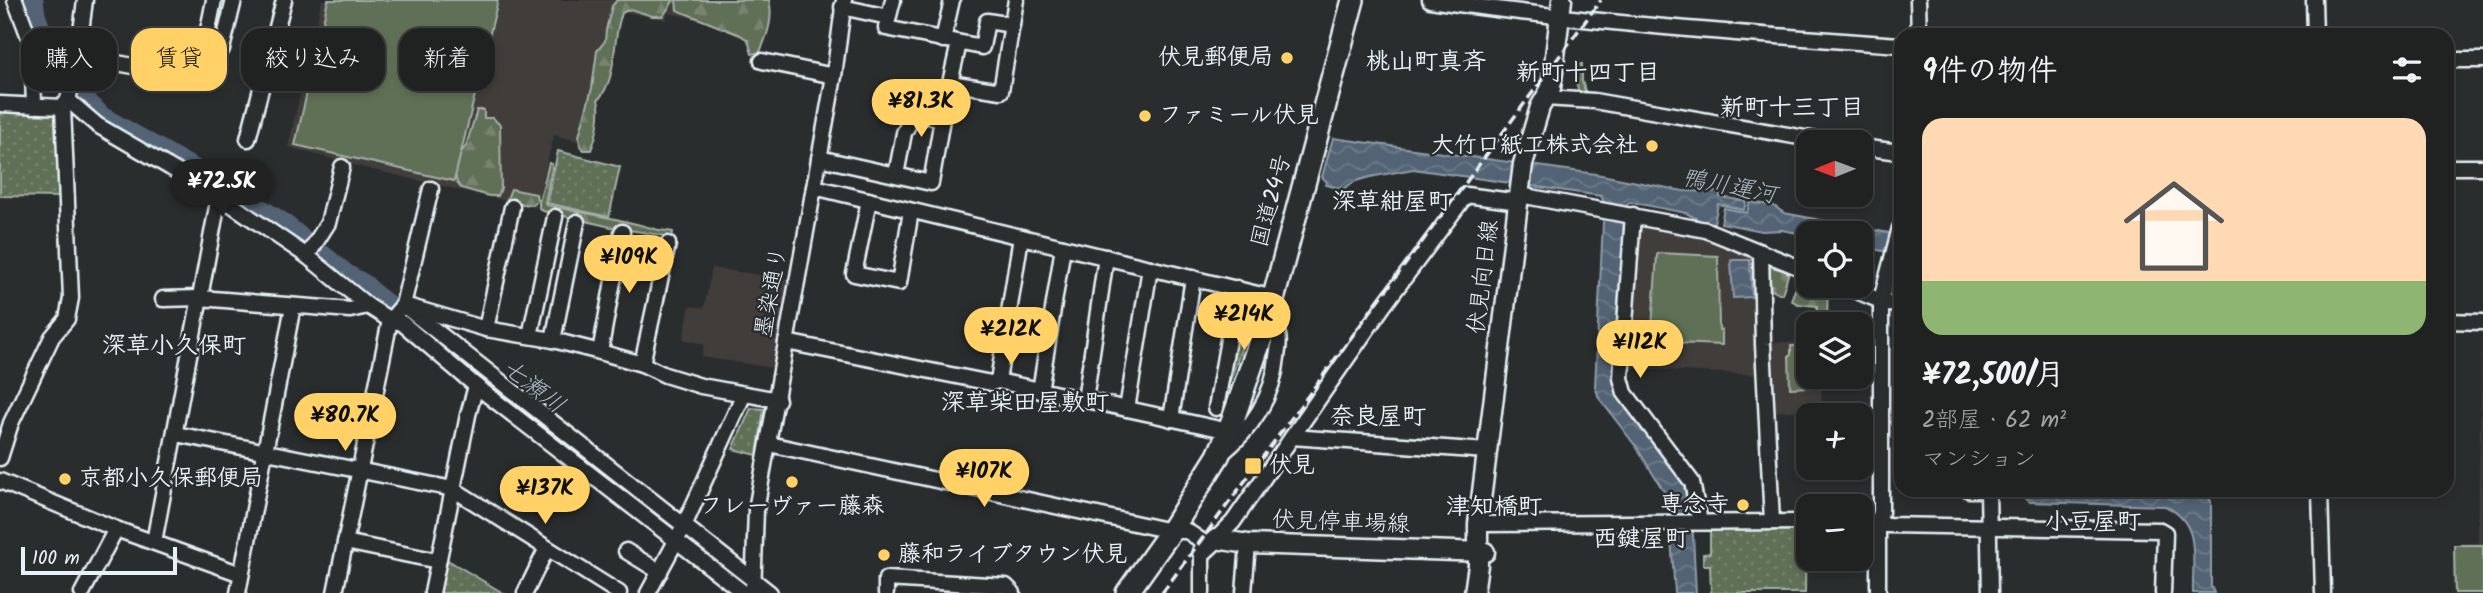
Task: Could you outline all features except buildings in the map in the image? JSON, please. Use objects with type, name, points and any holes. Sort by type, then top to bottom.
[{"type":"highway","name":"国道24号","points":[[1127,593],[1171,531],[1218,456],[1229,431],[1272,306],[1353,0]]},
{"type":"main road","name":"伏見向日線","points":[[1474,593],[1483,524],[1487,451],[1523,164],[1532,130],[1551,88],[1561,8]]},
{"type":"main road","name":"伏見停車場線","points":[[1209,546],[1248,544],[1480,556]]},
{"type":"street","points":[[15,0],[32,46],[34,106]]},
{"type":"street","points":[[82,28],[85,0]]},
{"type":"street","points":[[208,28],[214,0]]},
{"type":"street","points":[[227,29],[234,0]]},
{"type":"street","points":[[248,139],[284,0]]},
{"type":"street","points":[[893,0],[886,28],[943,40],[982,47],[987,21],[1012,25]]},
{"type":"street","points":[[943,40],[952,0]]},
{"type":"street","points":[[959,43],[950,83],[1000,91],[1016,0]]},
{"type":"street","points":[[1329,90],[1329,51],[1343,0]]},
{"type":"street","points":[[1430,0],[1561,8],[1747,34],[1894,45]]},
{"type":"street","points":[[1918,0],[1919,28]]},
{"type":"street","points":[[2314,0],[2315,28]]},
{"type":"street","points":[[843,4],[888,17]]},
{"type":"street","name":"墨染通り","points":[[751,587],[756,510],[820,158],[843,4]]},
{"type":"street","points":[[2454,60],[2483,60]]},
{"type":"street","points":[[762,61],[834,76]]},
{"type":"street","points":[[0,104],[34,106],[68,92]]},
{"type":"street","points":[[68,92],[97,125],[219,196],[308,254],[368,306]]},
{"type":"street","points":[[0,458],[3,439],[52,337],[67,319],[69,309],[68,92]]},
{"type":"street","points":[[1545,98],[1606,103],[1796,136]]},
{"type":"street","points":[[820,158],[931,183],[942,119],[914,113],[904,132],[896,175]]},
{"type":"street","points":[[1873,149],[1894,151]]},
{"type":"street","points":[[308,254],[328,223],[342,167]]},
{"type":"street","points":[[2454,167],[2483,167]]},
{"type":"street","points":[[814,187],[1237,288],[1272,306],[1279,337],[1276,364],[1266,398],[1254,421],[1237,441],[1218,456]]},
{"type":"street","points":[[335,593],[359,470],[397,312],[431,189]]},
{"type":"street","points":[[1202,593],[1209,546],[1233,522],[1384,305],[1466,195],[1520,195],[1706,230],[1796,266]]},
{"type":"street","points":[[154,542],[219,196]]},
{"type":"street","points":[[869,200],[854,274],[899,283],[911,211]]},
{"type":"street","points":[[486,329],[512,207]]},
{"type":"street","points":[[1631,215],[1621,378],[1625,393],[1692,482],[1698,522]]},
{"type":"street","points":[[530,336],[555,217]]},
{"type":"street","points":[[553,340],[577,222]]},
{"type":"street","points":[[600,352],[622,232]]},
{"type":"street","points":[[998,382],[1021,237]]},
{"type":"street","points":[[642,364],[668,244]]},
{"type":"street","points":[[1040,391],[1063,247]]},
{"type":"street","points":[[1878,593],[1878,522],[1881,512],[1881,300],[1894,250]]},
{"type":"street","points":[[1761,251],[1772,522]]},
{"type":"street","points":[[1085,400],[1106,257]]},
{"type":"street","points":[[1127,409],[1150,268]]},
{"type":"street","points":[[1171,419],[1193,278]]},
{"type":"street","points":[[1216,408],[1237,288]]},
{"type":"street","points":[[1873,297],[1894,303]]},
{"type":"street","points":[[163,299],[200,298],[350,310],[368,306],[553,340],[642,364],[665,375],[701,386],[743,396],[778,400]]},
{"type":"street","points":[[238,593],[293,306]]},
{"type":"street","points":[[397,312],[402,323],[477,386],[680,532]]},
{"type":"street","points":[[397,312],[751,587],[770,593]]},
{"type":"street","points":[[2454,321],[2483,322]]},
{"type":"street","points":[[786,342],[991,383],[998,382],[1229,431]]},
{"type":"street","points":[[432,593],[468,415],[477,386]]},
{"type":"street","points":[[648,593],[680,532],[743,396]]},
{"type":"street","points":[[176,433],[453,489],[547,548],[599,588],[619,593]]},
{"type":"street","points":[[1292,437],[1487,451]]},
{"type":"street","points":[[769,444],[1171,531],[1187,531],[1209,546]]},
{"type":"street","points":[[0,481],[116,529],[241,574]]},
{"type":"street","points":[[1988,497],[1990,593]]},
{"type":"street","points":[[2320,497],[2323,593]]},
{"type":"street","points":[[1483,524],[1796,522]]},
{"type":"street","points":[[1873,522],[1886,525],[1988,528],[2160,530],[2165,533],[2163,593]]},
{"type":"street","points":[[82,593],[116,529]]},
{"type":"street","points":[[345,542],[438,561]]},
{"type":"street","points":[[1244,593],[1248,544]]},
{"type":"street","points":[[525,593],[547,548]]},
{"type":"street","points":[[626,551],[660,572]]},
{"type":"street","points":[[886,593],[886,579],[926,587],[1006,586],[1013,593]]},
{"type":"shaded area","points":[[322,0],[768,0],[762,33],[668,13],[666,20],[620,11],[588,144],[554,135],[536,208],[288,147],[301,91],[385,91],[385,28],[316,28]]},
{"type":"shaded area","points":[[1638,221],[1700,235],[1756,255],[1761,375],[1627,368]]},
{"type":"shaded area","points":[[712,268],[788,279],[773,368],[702,357],[704,344],[683,339],[690,306],[704,308]]},
{"type":"shaded area","points":[[2482,329],[2483,593],[2453,593],[2453,544],[2478,543]]},
{"type":"shaded area","points":[[1767,342],[1796,343],[1796,389],[1821,389],[1822,403],[1796,403],[1796,410],[1770,412]]},
{"type":"green space","points":[[328,0],[498,0],[491,28],[399,28],[399,91],[476,91],[454,181],[295,145],[307,91],[385,91],[385,28],[322,28]]},
{"type":"green space","points":[[617,0],[674,0],[663,16],[652,16],[630,9],[622,13],[609,80],[598,100],[599,118],[595,139],[591,150],[584,150],[580,146],[579,136],[592,88],[597,51],[605,41],[612,6]]},
{"type":"green space","points":[[676,0],[769,0],[770,20],[760,52],[752,54],[748,40],[740,35],[677,10]]},
{"type":"green space","points":[[1582,64],[1582,81],[1587,98],[1580,95],[1576,83],[1576,65]]},
{"type":"green space","points":[[0,110],[51,113],[57,118],[59,197],[0,196]]},
{"type":"green space","points":[[477,110],[484,110],[484,118],[493,118],[500,125],[501,188],[498,196],[461,188],[457,183],[454,170],[458,156],[466,146]]},
{"type":"green space","points":[[558,151],[620,167],[609,217],[547,203]]},
{"type":"green space","points":[[549,163],[552,164],[552,169],[545,203],[547,205],[673,232],[672,237],[611,227],[543,211],[539,208],[539,202]]},
{"type":"green space","points":[[511,189],[536,194],[537,200],[533,205],[507,199]]},
{"type":"green space","points":[[1659,253],[1718,256],[1719,330],[1722,330],[1722,345],[1651,342]]},
{"type":"green space","points":[[1768,266],[1789,272],[1782,294],[1765,288]]},
{"type":"green space","points":[[1796,288],[1796,298],[1828,298],[1827,312],[1817,312],[1817,306],[1798,304],[1791,300]]},
{"type":"green space","points":[[1242,298],[1258,301],[1224,398]]},
{"type":"green space","points":[[1791,346],[1796,346],[1796,388],[1790,388]]},
{"type":"green space","points":[[751,408],[764,409],[757,455],[733,449]]},
{"type":"green space","points":[[1796,526],[1796,571],[1805,571],[1805,593],[1711,593],[1710,565],[1703,565],[1703,554],[1710,553],[1710,527]]},
{"type":"green space","points":[[2454,545],[2483,545],[2483,593],[2455,593]]},
{"type":"green space","points":[[446,559],[503,593],[439,593]]},
{"type":"water","points":[[1333,138],[1596,174],[1683,191],[1720,192],[1720,197],[1746,201],[1744,210],[1718,204],[1714,223],[1701,221],[1686,213],[1630,202],[1627,205],[1616,380],[1685,482],[1692,516],[1696,593],[1675,593],[1668,498],[1637,448],[1599,398],[1595,386],[1604,202],[1601,196],[1413,169],[1356,181],[1343,189],[1326,185],[1327,182],[1322,177]]},
{"type":"water","points":[[1752,202],[1774,206],[1784,213],[1826,221],[1796,221],[1796,233],[1762,231],[1721,223],[1724,208],[1747,213],[1749,203]]},
{"type":"water","points":[[1873,230],[1894,234],[1894,254],[1873,249]]},
{"type":"water","points":[[1731,260],[1750,260],[1752,297],[1733,298]]},
{"type":"water","points":[[2023,497],[2208,497],[2211,501],[2211,586],[2214,593],[2193,593],[2190,532],[2177,513],[2165,506],[2029,502]]},
{"type":"waterway","name":"七瀬川","points":[[34,0],[36,15],[48,48],[77,90],[102,116],[280,220],[757,593]]},
{"type":"railway","points":[[1162,593],[1601,0]]},
{"type":"place","name":"伏見郵便局","points":[[1287,58]]},
{"type":"place","name":"ファミール伏見","points":[[1145,116]]},
{"type":"place","name":"大竹口紙工株式会社","points":[[1652,146]]},
{"type":"place","name":"伏見","points":[[1253,466]]},
{"type":"place","name":"京都小久保郵便局","points":[[65,479]]},
{"type":"place","name":"フレーヴァー藤森","points":[[792,482]]},
{"type":"place","name":"専念寺","points":[[1743,505]]},
{"type":"place","name":"藤和ライブタウン伏見","points":[[884,555]]},
{"type":"district","name":"桃山町真斉","points":[[1426,62]]},
{"type":"district","name":"新町十四丁目","points":[[1588,73]]},
{"type":"district","name":"新町十三丁目","points":[[1792,108]]},
{"type":"district","name":"深草紺屋町","points":[[1392,202]]},
{"type":"district","name":"深草小久保町","points":[[174,346]]},
{"type":"district","name":"深草柴田屋敷町","points":[[1025,403]]},
{"type":"district","name":"奈良屋町","points":[[1378,417]]},
{"type":"district","name":"津知橋町","points":[[1494,507]]},
{"type":"district","name":"小豆屋町","points":[[2093,522]]},
{"type":"district","name":"西鍵屋町","points":[[1641,539]]},
{"type":"water label","name":"鴨川運河","points":[[1729,187]]}]
